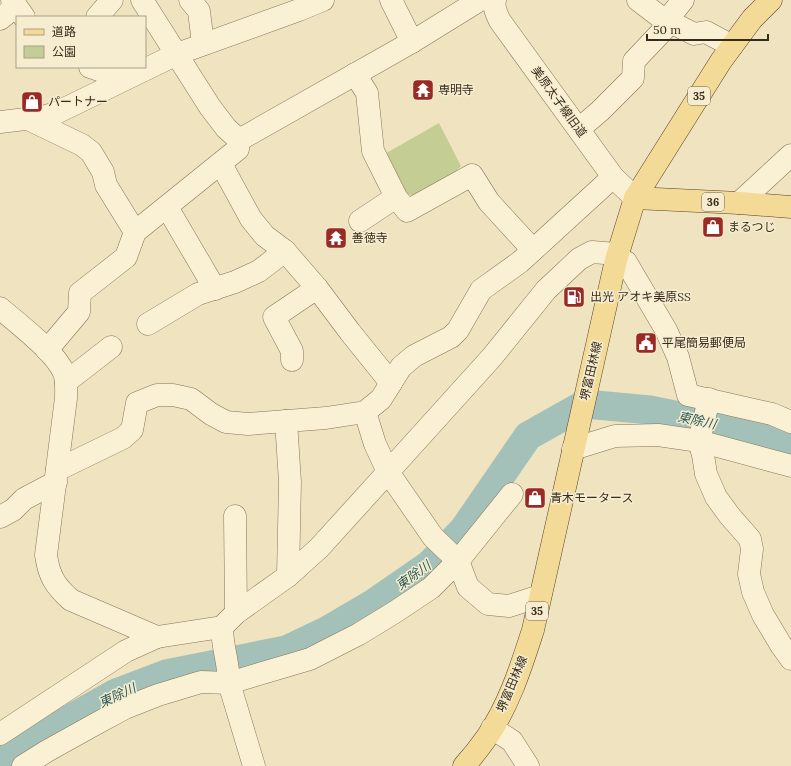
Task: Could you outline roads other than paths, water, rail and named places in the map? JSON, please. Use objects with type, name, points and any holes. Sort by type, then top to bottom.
[{"type":"main road","name":"堺富田林線","points":[[464,766],[487,737],[492,728],[520,672],[533,630],[616,257],[635,198],[721,61],[752,19],[771,0]]},
{"type":"main road","name":"36","points":[[635,198],[791,207]]},
{"type":"street","points":[[98,16],[112,0]]},
{"type":"street","points":[[142,0],[210,108],[226,128],[239,140]]},
{"type":"street","points":[[190,0],[199,11],[203,44]]},
{"type":"street","points":[[0,122],[42,117],[56,113],[176,54],[323,0]]},
{"type":"street","points":[[391,0],[412,42]]},
{"type":"street","points":[[638,0],[659,16],[694,34],[706,32],[732,46]]},
{"type":"street","points":[[579,129],[600,111],[633,78],[634,61],[669,21],[683,0]]},
{"type":"street","points":[[239,140],[412,42],[489,1]]},
{"type":"street","name":"美原太子線旧道","points":[[489,1],[500,21],[613,177],[635,198]]},
{"type":"street","points":[[93,68],[124,79]]},
{"type":"street","points":[[355,74],[367,93],[373,151],[396,196],[407,211],[472,175],[489,202],[534,250]]},
{"type":"street","points":[[28,119],[82,145],[92,152],[103,172],[106,185],[135,232]]},
{"type":"street","points":[[47,350],[79,312],[80,293],[126,257],[135,232],[238,149],[239,140]]},
{"type":"street","points":[[739,203],[791,155]]},
{"type":"street","points":[[221,164],[252,219],[265,236],[285,251],[317,288],[391,383]]},
{"type":"street","points":[[243,436],[326,418],[365,412],[381,399],[401,367],[414,356],[451,337],[458,330],[481,290],[520,262],[613,177]]},
{"type":"street","points":[[360,221],[396,196]]},
{"type":"street","points":[[167,207],[215,289]]},
{"type":"street","points":[[148,324],[198,294],[236,282],[259,270],[285,251]]},
{"type":"street","points":[[0,734],[126,651],[157,636],[226,626],[288,576],[319,548],[492,357],[546,290],[578,259],[592,252],[616,257],[626,262],[666,330],[678,357],[688,395],[772,414],[791,422]]},
{"type":"street","points":[[292,360],[292,351],[274,317],[317,288]]},
{"type":"street","points":[[0,308],[47,350],[63,372],[66,382],[66,398],[46,555],[48,569],[52,579],[60,590],[71,600],[157,636]]},
{"type":"street","points":[[66,382],[111,347]]},
{"type":"street","points":[[0,517],[13,510],[56,476],[123,438],[132,430],[137,403],[156,395],[173,395],[191,399],[211,414],[226,422],[286,427]]},
{"type":"street","points":[[709,399],[699,441],[706,474],[716,496],[729,515],[750,539],[752,548],[749,574],[753,592],[763,615],[781,645],[791,658]]},
{"type":"street","points":[[365,412],[375,444],[388,472],[434,537],[457,561],[468,587],[488,604],[508,606],[540,596]]},
{"type":"street","points":[[286,427],[290,482],[288,576]]},
{"type":"street","points":[[574,446],[615,436],[658,435],[699,441],[791,466]]},
{"type":"street","points":[[23,766],[125,708],[158,695],[201,682],[310,659],[359,634],[430,588],[457,561],[512,494]]},
{"type":"street","points":[[235,516],[226,626],[229,677],[254,766]]},
{"type":"street","points":[[492,728],[512,741],[528,766]]},
{"type":"waterway","name":"東除川","points":[[0,761],[52,729],[116,693],[166,674],[286,650],[328,630],[374,603],[429,565],[464,529],[528,436],[585,404],[650,410],[757,432],[791,445]]},
{"type":"place","name":"専明寺","points":[[423,90]]},
{"type":"place","name":"パートナー","points":[[32,102]]},
{"type":"place","name":"まるつじ","points":[[713,227]]},
{"type":"place","name":"善徳寺","points":[[336,238]]},
{"type":"place","name":"出光 アオキ美原SS","points":[[574,297]]},
{"type":"place","name":"平尾簡易郵便局","points":[[646,343]]},
{"type":"place","name":"青木モータース","points":[[535,498]]}]
